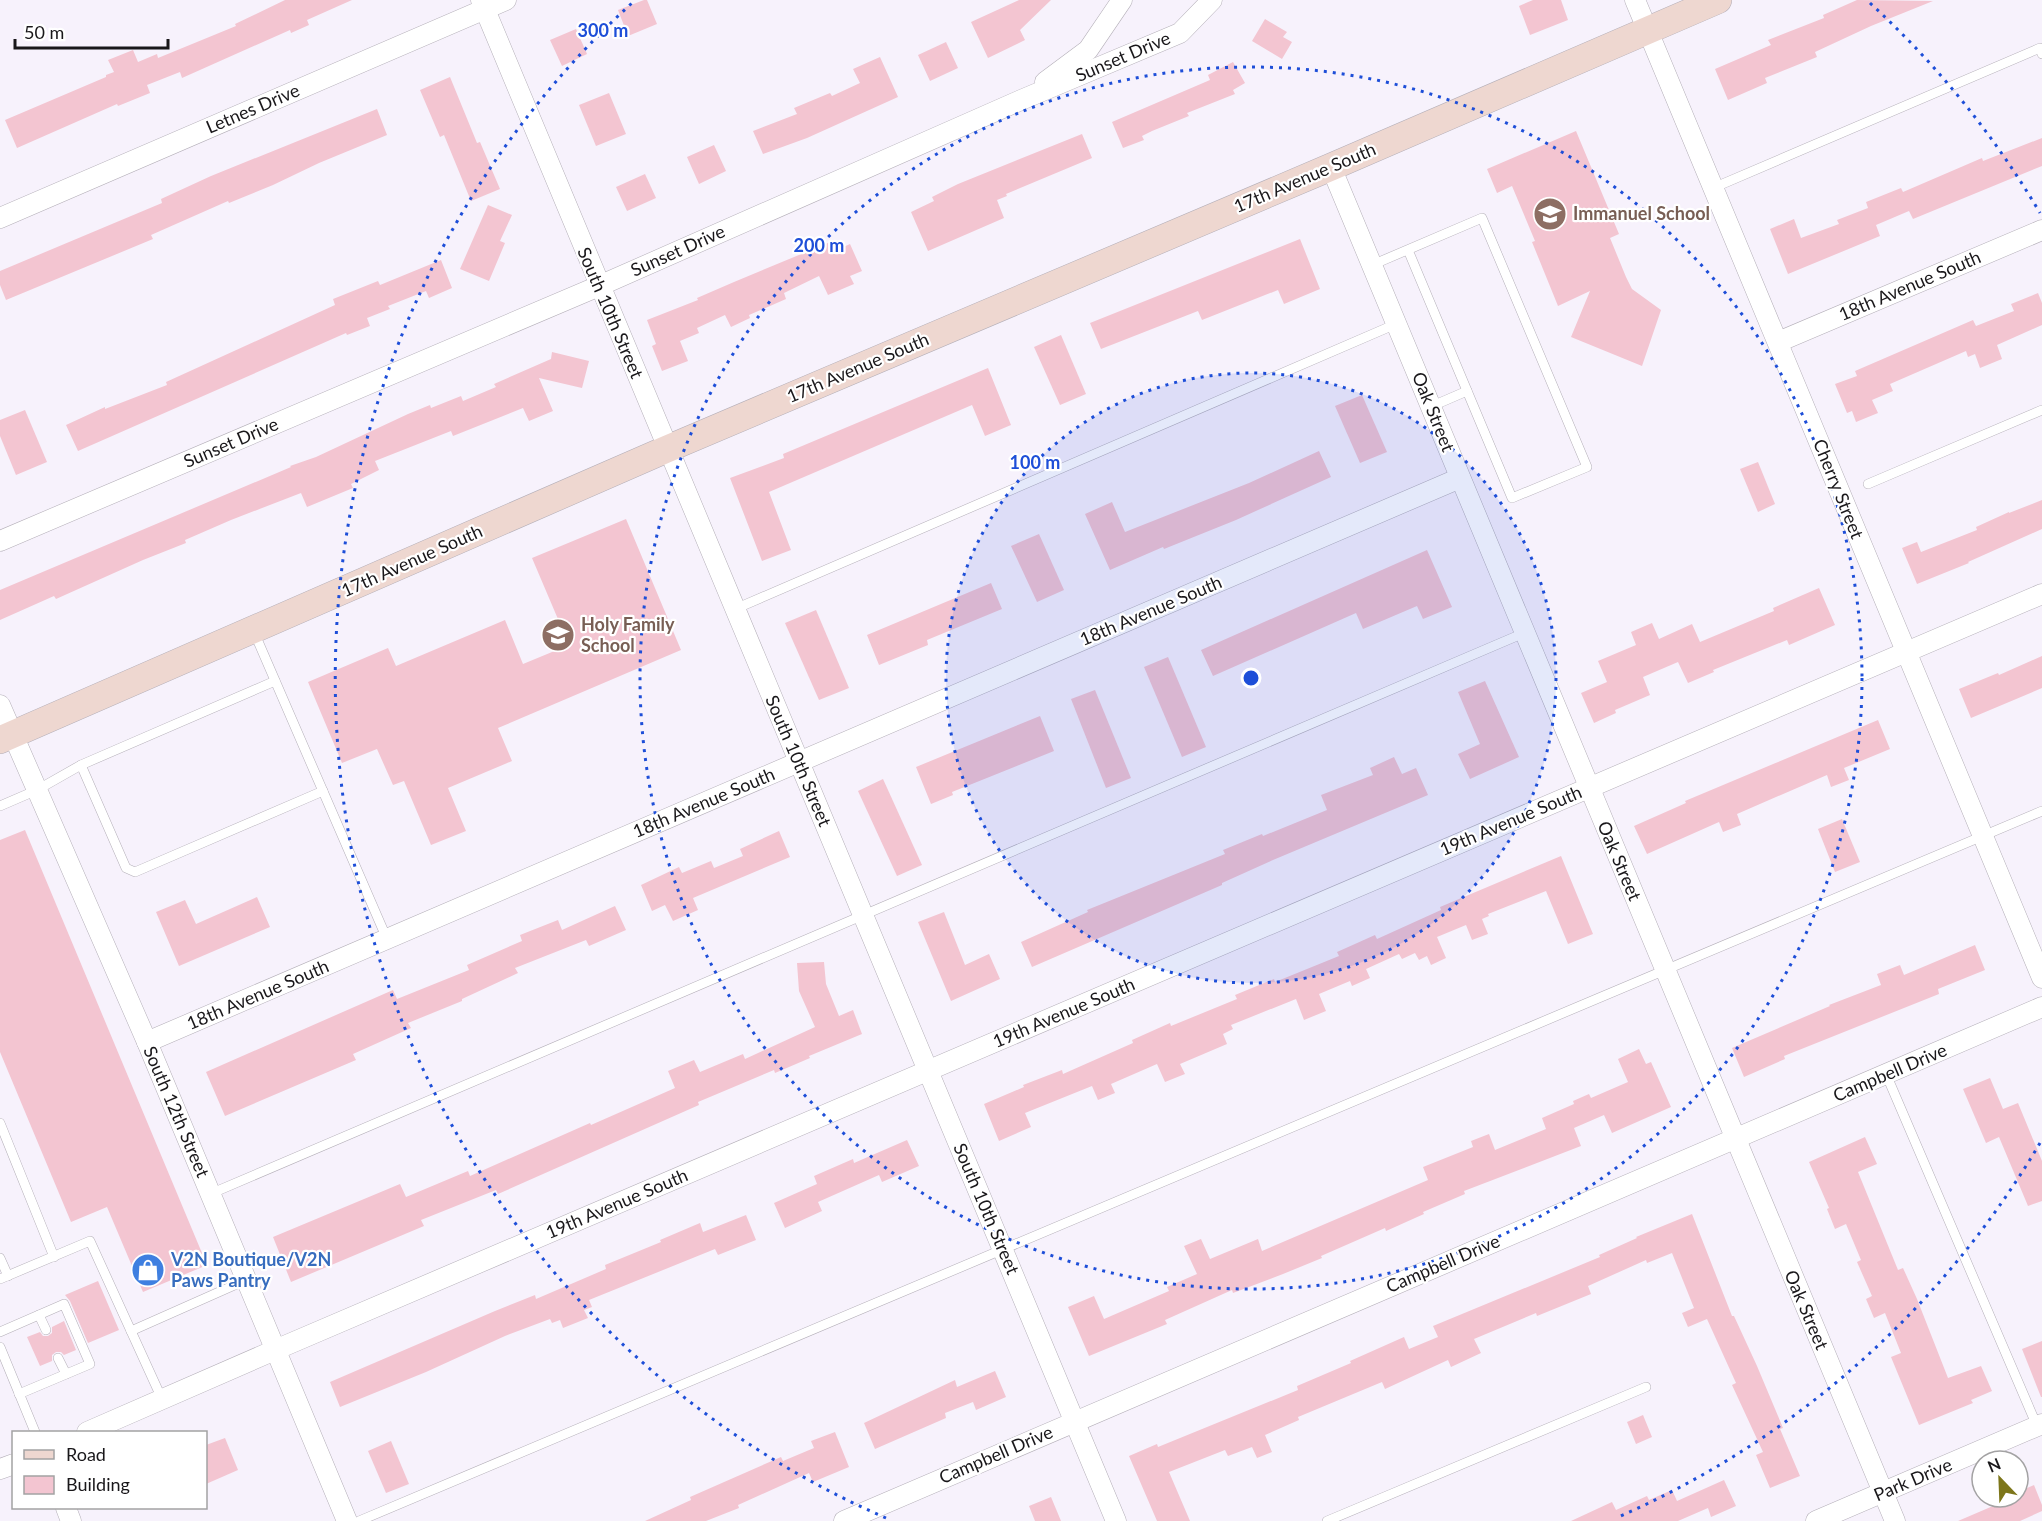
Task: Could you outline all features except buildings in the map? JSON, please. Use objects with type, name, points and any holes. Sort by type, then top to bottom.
[{"type":"street","name":"Letnes Drive","points":[[0,218],[483,5],[506,0]]},
{"type":"street","points":[[1021,100],[1088,50],[1122,0]]},
{"type":"street","name":"Sunset Drive","points":[[0,542],[599,286],[1021,100],[1180,33],[1212,0]]},
{"type":"street","name":"Cherry Street","points":[[1635,0],[2042,978]]},
{"type":"street","name":"17th Avenue South","points":[[6,737],[667,449],[1718,0]]},
{"type":"street","name":"South 10th Street","points":[[483,5],[1116,1521]]},
{"type":"street","name":"Oak Street","points":[[1331,167],[1895,1521]]},
{"type":"street","name":"18th Avenue South","points":[[1778,342],[2042,230]]},
{"type":"street","name":"18th Avenue South","points":[[147,1042],[1460,478]]},
{"type":"street","name":"19th Avenue South","points":[[89,1431],[2042,594]]},
{"type":"street","name":"South 12th Street","points":[[0,705],[6,737],[37,790],[147,1042],[347,1521]]},
{"type":"street","name":"Campbell Drive","points":[[844,1521],[2042,1007]]},
{"type":"street","name":"Park Drive","points":[[1816,1521],[2039,1425]]},
{"type":"lane","points":[[1713,188],[2040,48],[2042,54]]},
{"type":"lane","points":[[1372,265],[1482,218],[1587,467],[1512,498],[1408,250]]},
{"type":"lane","points":[[735,609],[1396,324]]},
{"type":"lane","points":[[1430,407],[1467,391]]},
{"type":"lane","points":[[1868,484],[2042,410]]},
{"type":"lane","points":[[253,630],[387,939]]},
{"type":"lane","points":[[210,1194],[1524,633]]},
{"type":"lane","points":[[0,806],[37,790],[81,765],[275,681]]},
{"type":"lane","points":[[81,765],[126,868],[135,872],[323,791]]},
{"type":"lane","points":[[359,1521],[2042,811]]},
{"type":"lane","points":[[1886,1074],[2039,1425]]},
{"type":"lane","points":[[0,1123],[54,1257]]},
{"type":"lane","points":[[0,1258],[4,1278],[90,1241],[162,1400]]},
{"type":"lane","points":[[131,1331],[246,1280]]},
{"type":"lane","points":[[0,1332],[64,1304],[90,1364],[19,1394]]},
{"type":"lane","points":[[39,1315],[46,1330]]},
{"type":"lane","points":[[0,1347],[35,1431]]},
{"type":"lane","points":[[58,1358],[66,1374]]},
{"type":"lane","points":[[1327,1521],[1646,1387]]},
{"type":"place","name":"Immanuel School","points":[[1550,214]]},
{"type":"place","name":"Holy Family School","points":[[558,635]]},
{"type":"place","name":"V2N Boutique/V2N Paws Pantry","points":[[148,1270]]}]
